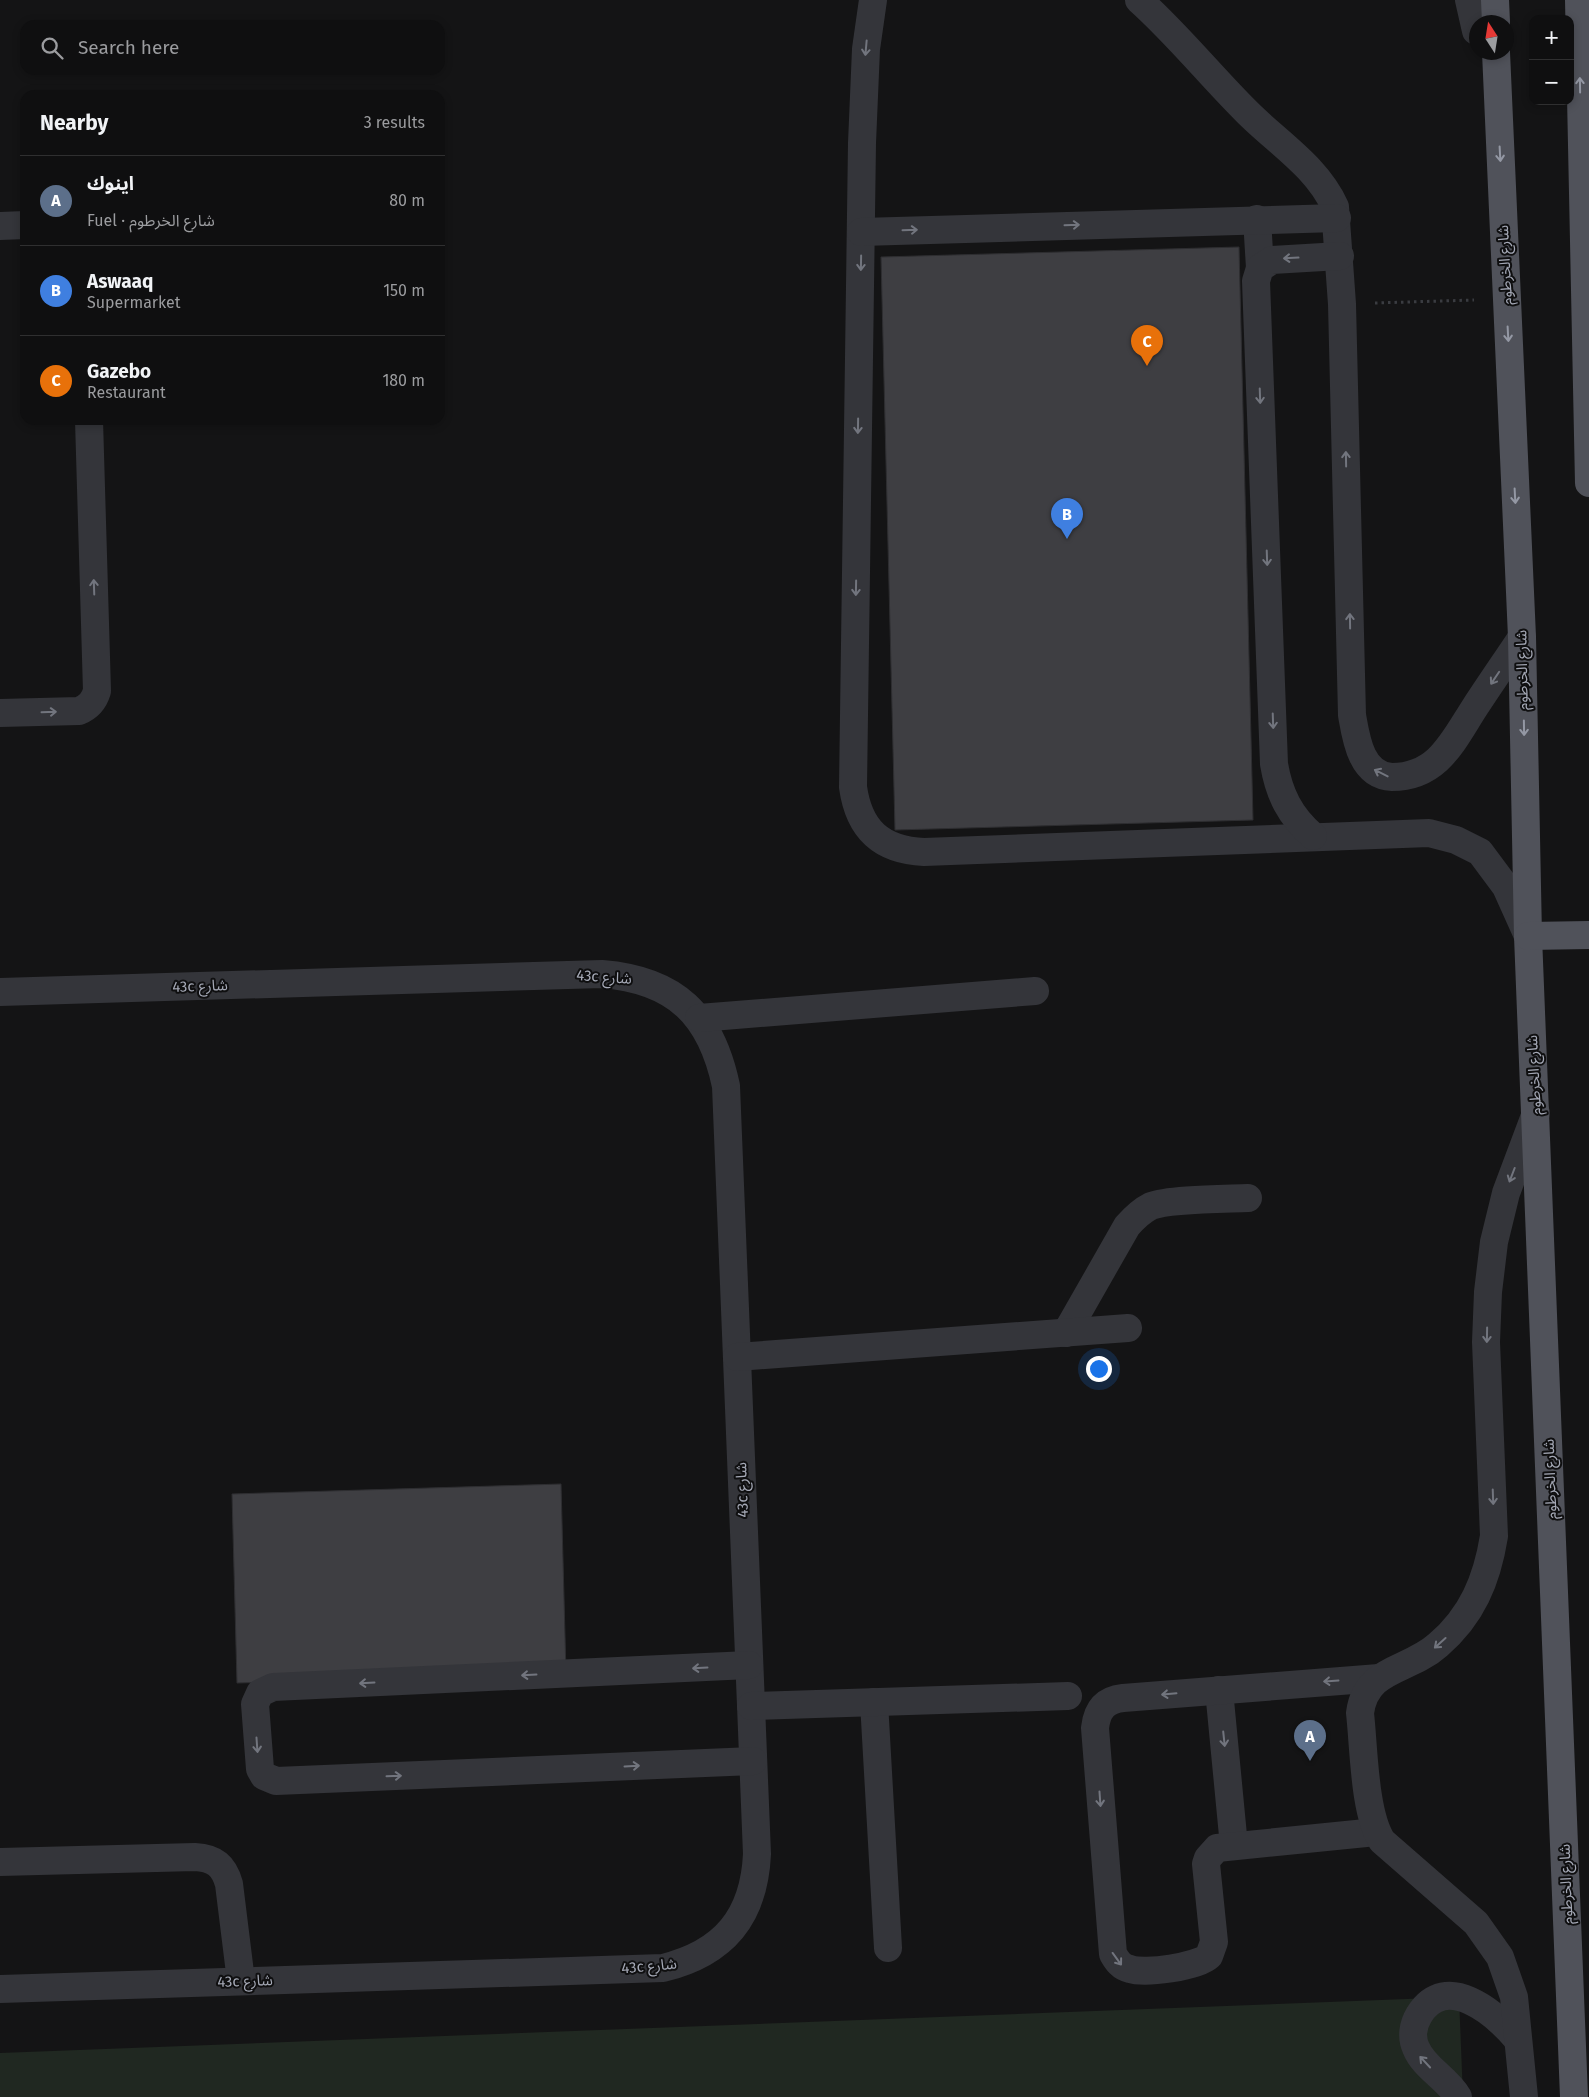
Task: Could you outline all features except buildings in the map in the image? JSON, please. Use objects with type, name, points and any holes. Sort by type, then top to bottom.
[{"type":"main road","points":[[1495,0],[1496,15]]},
{"type":"main road","points":[[1578,0],[1589,483]]},
{"type":"main road","name":"شارع الخرطوم","points":[[1496,60],[1522,638],[1528,936],[1574,2097]]},
{"type":"main road","points":[[1528,936],[1589,935]]},
{"type":"street","points":[[873,0],[866,58],[861,232],[853,787],[856,808],[866,828],[883,842],[902,851],[924,852],[1429,833],[1456,840],[1480,852],[1506,887],[1528,936]]},
{"type":"street","points":[[1139,0],[1169,27],[1245,111],[1321,182],[1329,194],[1337,218],[1342,304],[1352,715],[1356,740],[1362,756],[1372,768],[1384,776],[1402,777],[1420,772],[1437,761],[1456,740],[1474,708],[1522,638]]},
{"type":"street","points":[[1469,0],[1472,15]]},
{"type":"street","points":[[1484,60],[1498,120]]},
{"type":"street","points":[[861,232],[1337,218]]},
{"type":"street","points":[[1257,219],[1260,268],[1256,281],[1274,764],[1282,797],[1290,812],[1313,836]]},
{"type":"street","points":[[0,226],[20,225]]},
{"type":"street","points":[[1260,268],[1272,260],[1340,256]]},
{"type":"street","points":[[0,714],[78,710],[86,708],[95,698],[97,691],[89,425]]},
{"type":"street","name":"43c شارع","points":[[0,992],[602,974],[628,976],[653,984],[676,998],[699,1018],[721,1060],[726,1086],[756,1854],[756,1877],[750,1900],[739,1920],[725,1938],[706,1952],[685,1962],[663,1968],[0,1989]]},
{"type":"street","points":[[699,1018],[1035,991]]},
{"type":"street","points":[[1376,1832],[1217,1848],[1208,1858],[1206,1864],[1214,1942],[1209,1956],[1196,1964],[1142,1971],[1130,1969],[1120,1964],[1113,1954],[1111,1942],[1095,1728],[1098,1713],[1103,1706],[1113,1699],[1379,1678],[1417,1661],[1456,1628],[1471,1608],[1483,1586],[1494,1536],[1486,1342],[1488,1292],[1494,1242],[1506,1194],[1536,1113]]},
{"type":"street","points":[[1066,1333],[1127,1226],[1138,1214],[1152,1206],[1168,1203],[1248,1198]]},
{"type":"street","points":[[737,1357],[1128,1328]]},
{"type":"street","points":[[749,1666],[273,1687],[260,1692],[255,1704],[260,1769],[264,1776],[276,1781],[753,1760]]},
{"type":"street","points":[[1379,1678],[1365,1693],[1360,1714],[1371,1810],[1376,1832],[1382,1841],[1476,1923],[1490,1939],[1500,1957],[1514,1997],[1524,2097]]},
{"type":"street","points":[[1219,1690],[1234,1846]]},
{"type":"street","points":[[750,1706],[1068,1696]]},
{"type":"street","points":[[874,1702],[888,1948]]},
{"type":"street","points":[[0,1862],[208,1858],[218,1863],[226,1873],[229,1884],[241,1981]]},
{"type":"street","points":[[1458,2097],[1443,2078],[1421,2059],[1415,2046],[1413,2034],[1416,2020],[1422,2009],[1433,2001],[1446,1996],[1459,1996],[1489,2011],[1517,2039]]},
{"type":"path","points":[[1342,304],[1507,299]]},
{"type":"shaded area","points":[[1459,1997],[1463,2097],[0,2097],[0,2053]]},
{"type":"place","name":"Gazebo","points":[[1147,366]]},
{"type":"place","name":"Aswaaq","points":[[1067,539]]},
{"type":"place","name":"اينوك","points":[[1310,1761]]}]
